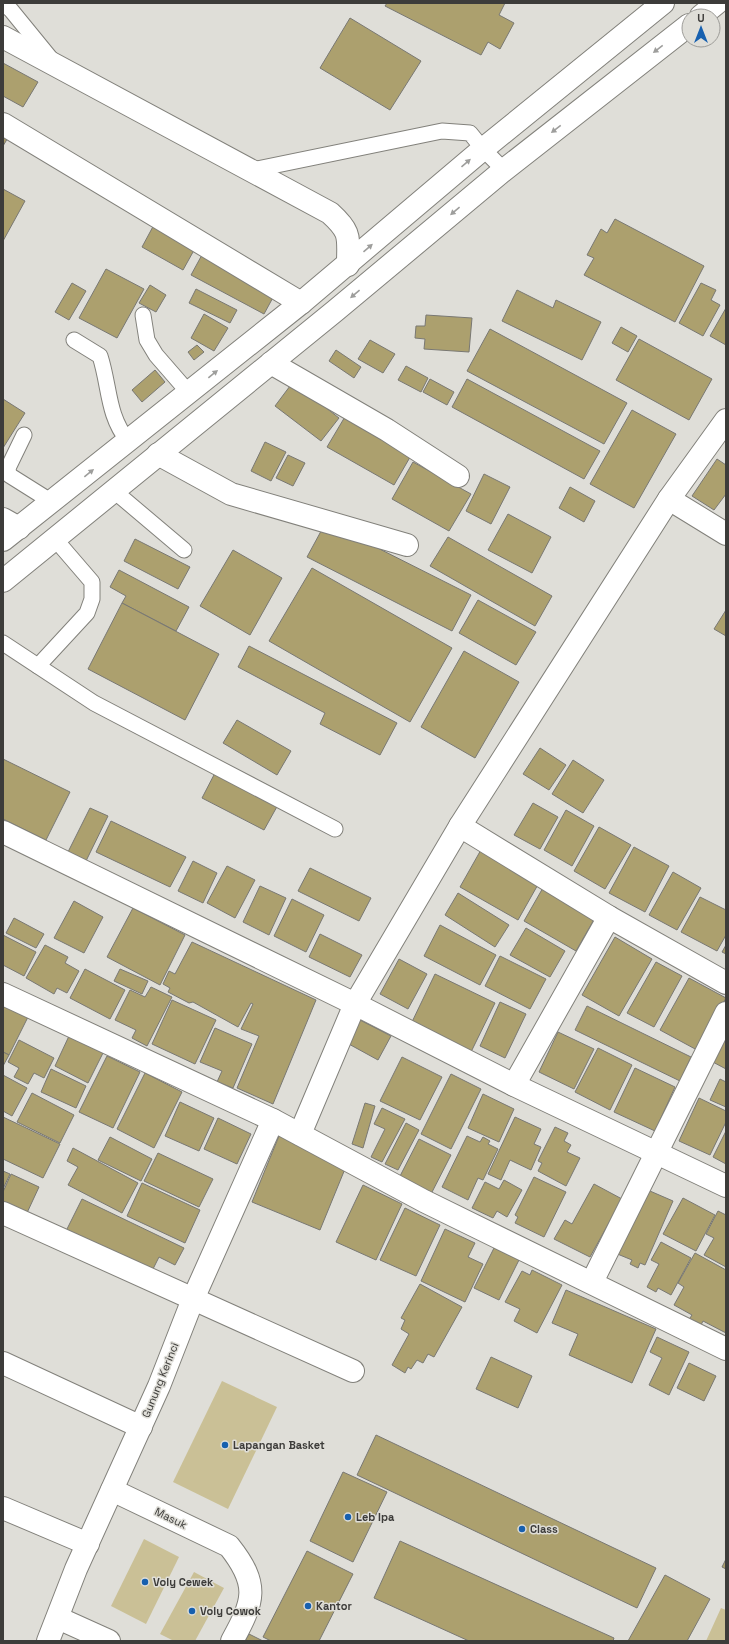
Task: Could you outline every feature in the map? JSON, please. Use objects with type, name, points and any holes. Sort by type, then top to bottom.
[{"type":"street","points":[[8,529],[52,502],[72,487],[348,265],[483,149],[663,3]]},
{"type":"street","points":[[3,581],[271,363],[504,170],[681,31]]},
{"type":"street","points":[[3,37],[330,213],[340,222],[348,234],[348,265]]},
{"type":"street","points":[[3,124],[301,303]]},
{"type":"street","points":[[271,363],[387,430],[458,476]]},
{"type":"street","points":[[300,1134],[355,1004],[460,826],[669,499],[726,420]]},
{"type":"street","points":[[158,454],[230,494],[407,545]]},
{"type":"street","points":[[72,487],[92,508]]},
{"type":"street","points":[[669,499],[726,534]]},
{"type":"street","points":[[460,826],[609,917],[726,983]]},
{"type":"street","points":[[3,832],[355,1004],[514,1085],[726,1186]]},
{"type":"street","points":[[514,1085],[609,917]]},
{"type":"street","points":[[3,994],[273,1120],[424,1202],[592,1282],[726,1349]]},
{"type":"street","points":[[592,1282],[726,1013]]},
{"type":"street","name":"Gunung Kerinci","points":[[48,1641],[88,1544],[159,1386],[193,1299],[273,1120]]},
{"type":"street","points":[[3,1213],[353,1371]]},
{"type":"street","points":[[3,1363],[141,1427]]},
{"type":"street","name":"Masuk","points":[[112,1490],[229,1546],[240,1560],[251,1586],[251,1601],[248,1612],[232,1641]]},
{"type":"street","points":[[3,1508],[88,1544]]},
{"type":"street","points":[[58,1618],[109,1641]]},
{"type":"lane","points":[[3,3],[11,10],[57,66]]},
{"type":"lane","points":[[252,170],[442,131],[470,133],[483,149],[504,170]]},
{"type":"lane","points":[[143,314],[147,340],[156,355],[189,393]]},
{"type":"lane","points":[[74,340],[100,356],[112,413],[118,429],[128,441]]},
{"type":"lane","points":[[24,435],[8,468],[10,475],[52,502]]},
{"type":"lane","points":[[113,490],[184,550]]},
{"type":"lane","points":[[38,666],[87,613],[92,598],[92,582],[55,539]]},
{"type":"lane","points":[[3,643],[94,703],[335,829]]},
{"type":"shaded area","name":"Lapangan Basket","points":[[222,1381],[277,1407],[228,1509],[173,1482]]},
{"type":"shaded area","name":"Voly Cewek","points":[[144,1539],[179,1557],[146,1624],[111,1606]]},
{"type":"shaded area","name":"Voly Cowok","points":[[194,1572],[224,1588],[195,1641],[174,1641],[160,1634]]},
{"type":"shaded area","points":[[721,1608],[726,1610],[726,1641],[706,1641]]},
{"type":"building","points":[[387,3],[505,3],[499,15],[514,23],[500,49],[488,42],[481,55],[385,6]]},
{"type":"building","points":[[350,18],[421,61],[390,110],[320,68]]},
{"type":"building","points":[[3,63],[38,82],[23,107],[3,96]]},
{"type":"building","points":[[3,126],[12,131],[3,146]]},
{"type":"building","points":[[3,189],[25,201],[3,241]]},
{"type":"building","points":[[615,219],[704,266],[675,322],[584,275],[594,258],[587,255],[601,229],[607,233]]},
{"type":"building","points":[[156,221],[198,243],[183,270],[142,247]]},
{"type":"building","points":[[203,253],[276,292],[264,314],[191,275]]},
{"type":"building","points":[[106,269],[144,289],[117,338],[79,318]]},
{"type":"building","points":[[72,283],[86,291],[69,320],[55,312]]},
{"type":"building","points":[[701,283],[716,290],[711,300],[720,305],[703,336],[679,323]]},
{"type":"building","points":[[150,285],[166,295],[156,312],[139,303]]},
{"type":"building","points":[[196,289],[237,310],[230,323],[189,303]]},
{"type":"building","points":[[517,290],[553,308],[556,300],[601,322],[582,360],[502,321]]},
{"type":"building","points":[[726,308],[726,345],[710,336]]},
{"type":"building","points":[[204,314],[228,328],[214,351],[191,338]]},
{"type":"building","points":[[426,315],[472,318],[469,352],[424,349],[425,339],[415,338],[416,326],[425,326]]},
{"type":"building","points":[[621,327],[637,336],[628,352],[612,343]]},
{"type":"building","points":[[490,329],[627,403],[604,444],[467,371]]},
{"type":"building","points":[[639,339],[712,379],[689,420],[616,380]]},
{"type":"building","points":[[370,340],[395,354],[383,373],[358,359]]},
{"type":"building","points":[[197,345],[204,352],[194,360],[188,352]]},
{"type":"building","points":[[336,350],[361,367],[354,378],[329,361]]},
{"type":"building","points":[[406,366],[428,378],[421,392],[398,380]]},
{"type":"building","points":[[155,370],[165,382],[142,402],[132,390]]},
{"type":"building","points":[[430,379],[454,392],[447,405],[423,392]]},
{"type":"building","points":[[467,379],[600,451],[584,479],[452,407]]},
{"type":"building","points":[[293,382],[339,418],[321,441],[275,406]]},
{"type":"building","points":[[3,399],[25,413],[3,448]]},
{"type":"building","points":[[632,410],[676,434],[634,508],[590,484]]},
{"type":"building","points":[[346,415],[413,452],[394,485],[327,447]]},
{"type":"building","points":[[265,442],[286,452],[271,481],[251,471]]},
{"type":"building","points":[[288,455],[305,463],[293,486],[276,478]]},
{"type":"building","points":[[717,459],[726,465],[726,494],[714,510],[692,496]]},
{"type":"building","points":[[413,462],[471,494],[449,531],[392,499]]},
{"type":"building","points":[[484,474],[510,487],[491,524],[466,511]]},
{"type":"building","points":[[570,487],[595,501],[584,522],[559,508]]},
{"type":"building","points":[[508,514],[551,537],[532,573],[488,550]]},
{"type":"building","points":[[326,522],[471,595],[452,631],[307,557]]},
{"type":"building","points":[[448,537],[552,596],[535,626],[430,566]]},
{"type":"building","points":[[135,539],[190,567],[178,589],[124,561]]},
{"type":"building","points":[[233,550],[282,578],[250,635],[200,606]]},
{"type":"building","points":[[312,568],[452,648],[410,722],[269,641]]},
{"type":"building","points":[[119,570],[189,607],[176,631],[122,603],[126,596],[110,587]]},
{"type":"building","points":[[478,600],[536,632],[516,665],[459,633]]},
{"type":"building","points":[[122,603],[219,654],[185,720],[88,669]]},
{"type":"building","points":[[726,610],[726,636],[714,629]]},
{"type":"building","points":[[249,646],[397,723],[380,755],[320,724],[325,713],[238,667]]},
{"type":"building","points":[[464,651],[519,682],[475,758],[421,727]]},
{"type":"building","points":[[237,720],[291,751],[277,775],[223,743]]},
{"type":"building","points":[[540,748],[566,765],[549,790],[523,774]]},
{"type":"building","points":[[3,759],[70,792],[46,840],[3,819]]},
{"type":"building","points":[[573,760],[604,780],[583,813],[552,794]]},
{"type":"building","points":[[216,771],[279,803],[264,830],[202,798]]},
{"type":"building","points":[[533,803],[558,817],[540,849],[514,835]]},
{"type":"building","points":[[90,808],[108,816],[86,861],[68,852]]},
{"type":"building","points":[[566,810],[594,826],[572,866],[544,850]]},
{"type":"building","points":[[111,821],[186,857],[170,887],[96,852]]},
{"type":"building","points":[[599,827],[631,845],[605,889],[574,871]]},
{"type":"building","points":[[634,847],[669,866],[645,912],[609,893]]},
{"type":"building","points":[[482,848],[540,881],[518,920],[460,887]]},
{"type":"building","points":[[193,861],[217,873],[203,903],[178,891]]},
{"type":"building","points":[[227,866],[255,880],[235,918],[207,903]]},
{"type":"building","points":[[310,868],[371,898],[359,921],[298,891]]},
{"type":"building","points":[[673,872],[701,888],[677,930],[649,915]]},
{"type":"building","points":[[260,886],[286,898],[269,935],[243,922]]},
{"type":"building","points":[[544,886],[596,916],[576,951],[524,921]]},
{"type":"building","points":[[458,893],[509,925],[495,947],[445,915]]},
{"type":"building","points":[[700,897],[726,910],[726,935],[717,951],[681,932]]},
{"type":"building","points":[[292,899],[324,915],[306,952],[274,936]]},
{"type":"building","points":[[74,901],[103,917],[84,953],[54,938]]},
{"type":"building","points":[[133,908],[185,935],[160,985],[107,957]]},
{"type":"building","points":[[14,918],[44,934],[36,948],[6,933]]},
{"type":"building","points":[[440,925],[496,955],[480,985],[424,956]]},
{"type":"building","points":[[526,928],[565,951],[550,977],[510,955]]},
{"type":"building","points":[[320,934],[362,955],[350,977],[309,957]]},
{"type":"building","points":[[3,935],[36,952],[24,976],[3,965]]},
{"type":"building","points":[[615,937],[652,959],[619,1016],[582,995]]},
{"type":"building","points":[[192,942],[316,1000],[273,1104],[237,1088],[259,1036],[241,1029],[253,1004],[251,1003],[238,1027],[193,1002],[189,1003],[168,992],[170,988],[163,984],[169,971],[175,974]]},
{"type":"building","points":[[45,945],[68,957],[65,963],[79,971],[67,993],[57,988],[54,994],[26,978]]},
{"type":"building","points":[[726,945],[726,954],[722,952]]},
{"type":"building","points":[[500,956],[546,979],[530,1009],[485,986]]},
{"type":"building","points":[[399,959],[427,974],[408,1009],[380,994]]},
{"type":"building","points":[[656,962],[682,976],[654,1027],[627,1013]]},
{"type":"building","points":[[85,969],[125,990],[110,1019],[70,998]]},
{"type":"building","points":[[120,969],[148,981],[142,994],[114,981]]},
{"type":"building","points":[[435,974],[495,1003],[471,1052],[411,1024]]},
{"type":"building","points":[[689,978],[726,998],[697,1050],[660,1030]]},
{"type":"building","points":[[151,987],[172,997],[147,1046],[132,1038],[136,1030],[115,1020],[130,990],[145,997]]},
{"type":"building","points":[[172,1000],[216,1020],[195,1064],[152,1044]]},
{"type":"building","points":[[500,1002],[526,1014],[505,1058],[480,1046]]},
{"type":"building","points":[[3,1004],[28,1017],[9,1055],[3,1052]]},
{"type":"building","points":[[587,1006],[691,1057],[680,1081],[575,1030]]},
{"type":"building","points":[[360,1020],[391,1036],[378,1060],[347,1043]]},
{"type":"building","points":[[215,1028],[252,1044],[233,1088],[217,1082],[222,1071],[200,1062]]},
{"type":"building","points":[[558,1032],[594,1049],[574,1089],[539,1072]]},
{"type":"building","points":[[726,1034],[726,1069],[711,1061]]},
{"type":"building","points":[[69,1036],[103,1053],[88,1083],[55,1066]]},
{"type":"building","points":[[19,1040],[54,1058],[44,1078],[34,1073],[28,1084],[14,1077],[19,1068],[8,1062]]},
{"type":"building","points":[[598,1048],[632,1065],[610,1110],[575,1092]]},
{"type":"building","points":[[3,1052],[9,1055],[3,1066]]},
{"type":"building","points":[[107,1056],[140,1072],[113,1128],[79,1112]]},
{"type":"building","points":[[402,1057],[442,1077],[420,1120],[380,1101]]},
{"type":"building","points":[[635,1068],[675,1087],[655,1131],[614,1112]]},
{"type":"building","points":[[51,1069],[86,1086],[76,1108],[41,1092]]},
{"type":"building","points":[[145,1073],[182,1092],[154,1148],[117,1129]]},
{"type":"building","points":[[451,1074],[481,1089],[451,1149],[421,1134]]},
{"type":"building","points":[[3,1075],[27,1088],[12,1116],[3,1111]]},
{"type":"building","points":[[720,1079],[726,1082],[726,1107],[710,1100]]},
{"type":"building","points":[[32,1093],[74,1115],[60,1143],[17,1122]]},
{"type":"building","points":[[483,1094],[514,1109],[499,1142],[468,1128]]},
{"type":"building","points":[[699,1098],[726,1111],[726,1122],[710,1155],[679,1141]]},
{"type":"building","points":[[180,1102],[214,1118],[199,1151],[165,1136]]},
{"type":"building","points":[[365,1103],[375,1106],[363,1148],[352,1144]]},
{"type":"building","points":[[382,1108],[405,1119],[382,1162],[371,1157],[385,1129],[374,1124]]},
{"type":"building","points":[[3,1117],[60,1144],[43,1178],[3,1159]]},
{"type":"building","points":[[515,1117],[541,1129],[534,1144],[541,1147],[531,1170],[510,1160],[501,1180],[488,1174]]},
{"type":"building","points":[[218,1118],[251,1134],[237,1164],[204,1149]]},
{"type":"building","points":[[406,1123],[419,1130],[398,1170],[385,1164]]},
{"type":"building","points":[[555,1127],[568,1133],[564,1141],[571,1145],[567,1152],[580,1158],[566,1186],[538,1171],[542,1163],[538,1161]]},
{"type":"building","points":[[726,1131],[726,1164],[713,1157]]},
{"type":"building","points":[[279,1136],[347,1164],[320,1230],[252,1202]]},
{"type":"building","points":[[467,1136],[480,1142],[483,1137],[490,1141],[488,1144],[498,1149],[483,1180],[478,1178],[468,1200],[442,1187]]},
{"type":"building","points":[[110,1137],[152,1159],[141,1181],[98,1160]]},
{"type":"building","points":[[419,1139],[451,1155],[430,1196],[398,1180]]},
{"type":"building","points":[[73,1148],[138,1183],[122,1213],[68,1185],[78,1167],[67,1161]]},
{"type":"building","points":[[158,1153],[213,1179],[199,1207],[144,1181]]},
{"type":"building","points":[[3,1171],[10,1174],[3,1189]]},
{"type":"building","points":[[11,1174],[39,1187],[26,1215],[3,1204],[3,1192]]},
{"type":"building","points":[[534,1177],[566,1192],[544,1237],[515,1223],[518,1217],[515,1215]]},
{"type":"building","points":[[504,1180],[522,1190],[507,1217],[497,1211],[493,1218],[472,1208],[485,1182],[499,1189]]},
{"type":"building","points":[[142,1183],[200,1210],[185,1243],[127,1216]]},
{"type":"building","points":[[594,1184],[622,1199],[590,1257],[554,1239],[565,1220],[572,1224]]},
{"type":"building","points":[[363,1185],[402,1204],[376,1260],[336,1242]]},
{"type":"building","points":[[643,1188],[673,1201],[645,1265],[640,1263],[638,1268],[630,1264],[632,1260],[615,1253]]},
{"type":"building","points":[[683,1198],[715,1215],[696,1251],[663,1234]]},
{"type":"building","points":[[82,1199],[184,1248],[175,1265],[159,1257],[151,1273],[64,1235]]},
{"type":"building","points":[[405,1208],[440,1225],[416,1276],[380,1260]]},
{"type":"building","points":[[718,1211],[726,1215],[726,1267],[704,1255],[714,1238],[706,1234]]},
{"type":"building","points":[[445,1229],[475,1243],[468,1257],[483,1264],[465,1302],[421,1281]]},
{"type":"building","points":[[661,1242],[691,1258],[671,1295],[658,1288],[656,1292],[647,1287],[659,1264],[651,1260]]},
{"type":"building","points":[[494,1248],[519,1260],[499,1300],[474,1288]]},
{"type":"building","points":[[695,1253],[726,1270],[726,1333],[703,1321],[700,1327],[688,1321],[692,1315],[674,1305],[684,1287],[678,1283]]},
{"type":"building","points":[[532,1270],[562,1285],[537,1333],[514,1321],[520,1309],[505,1302],[522,1271],[530,1275]]},
{"type":"building","points":[[420,1284],[462,1307],[434,1357],[428,1354],[423,1363],[417,1360],[411,1369],[408,1367],[405,1373],[392,1365],[409,1334],[401,1329],[405,1320],[401,1318]]},
{"type":"building","points":[[566,1290],[656,1329],[632,1383],[569,1355],[578,1334],[552,1323]]},
{"type":"building","points":[[657,1337],[689,1352],[669,1395],[649,1385],[662,1358],[650,1352]]},
{"type":"building","points":[[491,1357],[532,1376],[518,1408],[476,1389]]},
{"type":"building","points":[[689,1363],[716,1376],[704,1401],[677,1388]]},
{"type":"building","name":"Class","points":[[376,1435],[656,1568],[637,1608],[357,1475]]},
{"type":"building","name":"Leb Ipa","points":[[343,1472],[387,1492],[353,1562],[310,1541]]},
{"type":"building","points":[[400,1541],[614,1638],[613,1641],[469,1641],[374,1598]]},
{"type":"building","name":"Kantor","points":[[307,1551],[353,1574],[319,1641],[271,1641],[263,1637]]},
{"type":"building","points":[[726,1559],[726,1569],[722,1567]]},
{"type":"building","points":[[665,1575],[710,1599],[687,1641],[628,1641]]},
{"type":"building","points":[[249,1634],[263,1641],[245,1641]]},
{"type":"place","name":"Lapangan Basket","points":[[225,1445]]},
{"type":"place","name":"Leb Ipa","points":[[348,1517]]},
{"type":"place","name":"Class","points":[[522,1529]]},
{"type":"place","name":"Voly Cewek","points":[[145,1582]]},
{"type":"place","name":"Kantor","points":[[308,1606]]},
{"type":"place","name":"Voly Cowok","points":[[192,1611]]}]
